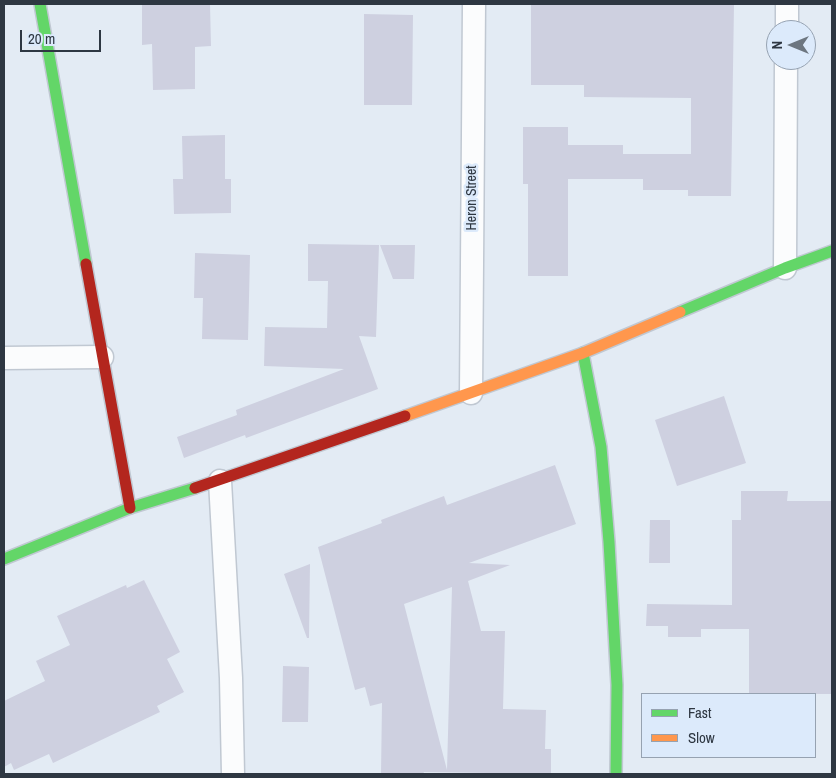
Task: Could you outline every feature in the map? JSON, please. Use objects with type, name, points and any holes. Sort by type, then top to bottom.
[{"type":"street","points":[[40,4],[130,508]]},
{"type":"street","name":"Heron Street","points":[[470,393],[474,4]]},
{"type":"street","points":[[787,4],[787,20]]},
{"type":"street","points":[[785,268],[786,70]]},
{"type":"street","points":[[4,559],[130,508],[220,481],[583,353],[785,268],[832,251]]},
{"type":"street","points":[[583,353],[601,447],[609,542],[617,685],[616,774]]},
{"type":"street","points":[[4,358],[102,356]]},
{"type":"street","points":[[220,481],[231,678],[233,774]]},
{"type":"building","points":[[142,4],[210,4],[211,46],[195,47],[195,89],[153,90],[152,44],[142,45]]},
{"type":"building","points":[[531,4],[734,4],[731,196],[688,196],[688,190],[643,190],[643,179],[568,179],[568,276],[528,276],[528,184],[523,184],[523,127],[568,127],[568,145],[623,145],[623,154],[691,154],[691,98],[584,97],[584,85],[531,85]]},
{"type":"building","points":[[364,14],[413,15],[412,105],[364,105]]},
{"type":"building","points":[[225,135],[225,179],[231,179],[231,213],[174,214],[173,179],[183,179],[182,136]]},
{"type":"building","points":[[308,244],[379,245],[376,337],[359,336],[378,389],[246,438],[245,435],[184,458],[177,437],[237,415],[236,410],[344,369],[264,366],[265,327],[327,328],[328,281],[308,281]]},
{"type":"building","points":[[380,245],[415,245],[414,279],[393,279]]},
{"type":"building","points":[[195,253],[250,255],[248,340],[202,339],[203,298],[194,298]]},
{"type":"building","points":[[724,396],[746,463],[677,486],[655,420]]},
{"type":"building","points":[[555,465],[576,524],[469,563],[510,565],[468,581],[481,631],[505,631],[503,709],[546,710],[545,749],[551,749],[551,774],[424,772],[423,774],[381,774],[382,703],[370,706],[365,687],[355,690],[318,547],[382,523],[381,520],[444,496],[447,505]],"holes":[[[452,587],[447,770],[404,604]]]},
{"type":"building","points":[[741,491],[788,491],[787,501],[832,501],[832,694],[749,693],[749,629],[701,629],[701,637],[668,637],[668,626],[646,626],[647,604],[732,605],[732,520],[741,520]]},
{"type":"building","points":[[650,520],[670,520],[670,563],[649,563]]},
{"type":"building","points":[[310,564],[309,638],[307,638],[284,574]]},
{"type":"building","points":[[144,580],[180,652],[167,659],[184,692],[157,706],[160,712],[53,763],[49,754],[14,770],[11,763],[4,767],[4,701],[45,681],[36,661],[70,645],[57,616],[126,585],[127,588]]},
{"type":"building","points":[[283,666],[309,667],[308,722],[282,722]]},
{"type":"traffic: fast","points":[[40,4],[86,264]]},
{"type":"traffic: fast","points":[[680,312],[785,268],[832,251]]},
{"type":"traffic: fast","points":[[583,353],[601,447],[609,542],[617,685],[616,774]]},
{"type":"traffic: fast","points":[[4,559],[130,508],[195,488]]},
{"type":"traffic: slow","points":[[405,416],[583,353],[680,312]]},
{"type":"traffic: jam","points":[[86,264],[130,508]]},
{"type":"traffic: jam","points":[[195,488],[405,416]]}]
